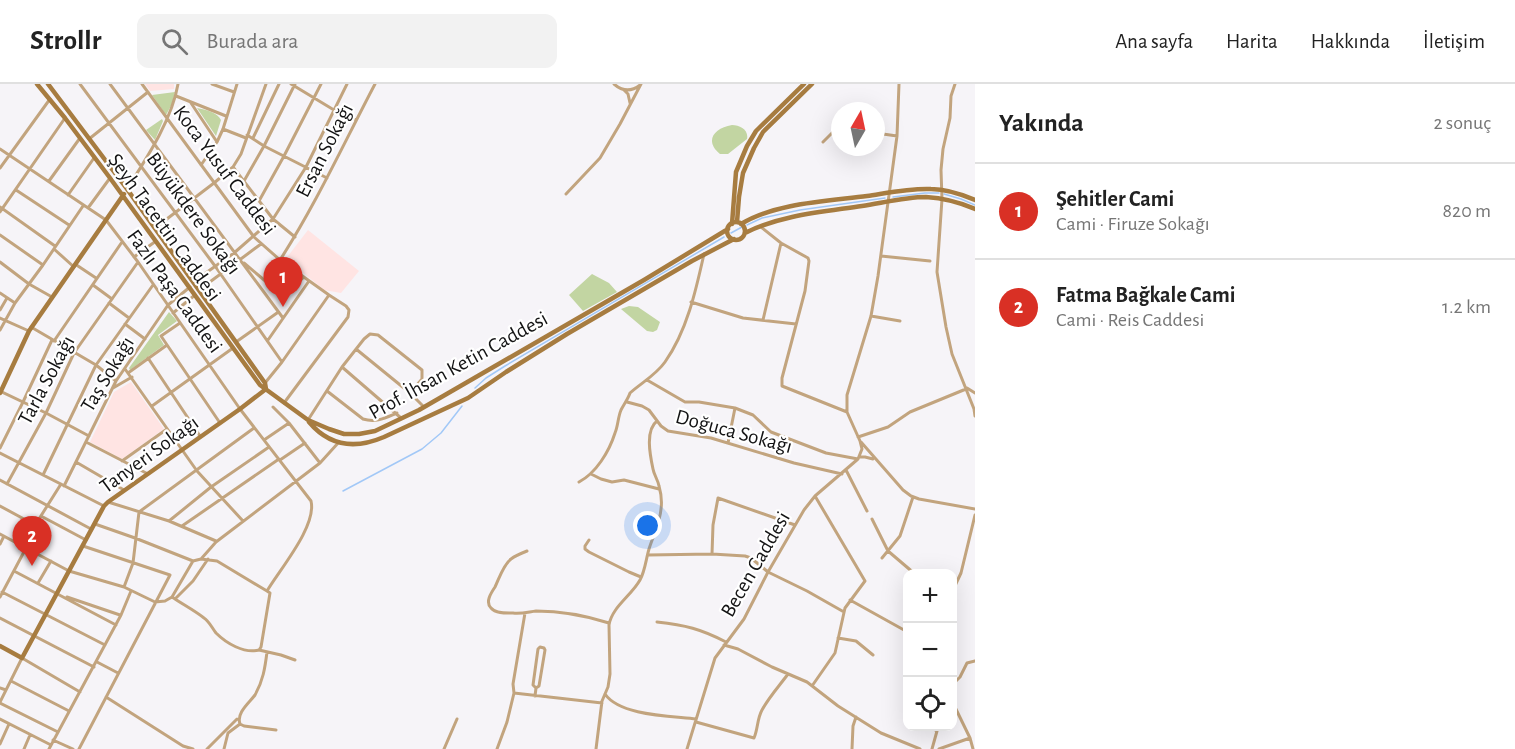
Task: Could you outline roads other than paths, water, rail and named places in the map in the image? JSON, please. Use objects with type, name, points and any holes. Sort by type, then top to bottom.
[{"type":"street","name":"Şeyh Tacettin Caddesi","points":[[37,84],[110,178],[260,385],[266,386]]},
{"type":"street","name":"Büyükdere Sokağı","points":[[80,84],[215,266],[282,362]]},
{"type":"street","points":[[110,84],[283,318]]},
{"type":"street","name":"Koca Yusuf Caddesi","points":[[142,84],[254,237],[280,260],[349,310],[348,317],[285,403]]},
{"type":"street","points":[[89,436],[46,412],[0,392],[30,329],[123,196],[155,143],[176,96],[177,84]]},
{"type":"street","points":[[212,84],[234,92]]},
{"type":"street","points":[[201,165],[223,129],[237,84]]},
{"type":"street","points":[[155,228],[233,167],[241,154],[266,84]]},
{"type":"street","points":[[253,138],[279,84]]},
{"type":"street","points":[[244,181],[264,146],[293,84],[334,110],[356,120]]},
{"type":"street","points":[[259,201],[321,84]]},
{"type":"street","points":[[193,282],[234,253],[273,219],[306,167],[347,84]]},
{"type":"street","name":"Ersan Sokağı","points":[[280,260],[328,179],[375,84]]},
{"type":"street","points":[[614,84],[624,90],[630,99],[630,105]]},
{"type":"street","points":[[624,90],[633,90],[641,84]]},
{"type":"street","points":[[566,195],[600,158],[641,84]]},
{"type":"street","points":[[735,225],[736,172],[747,146],[756,131],[804,84]]},
{"type":"street","points":[[734,239],[728,236],[735,225],[743,173],[754,148],[763,132],[812,84]]},
{"type":"street","points":[[858,458],[862,449],[846,412],[848,396],[871,316],[897,136],[899,84]]},
{"type":"street","points":[[955,84],[951,96],[949,129],[943,149],[937,272],[952,354],[975,416]]},
{"type":"street","name":"Şeyh Tacettin Caddesi","points":[[51,85],[266,386],[308,420]]},
{"type":"street","points":[[89,139],[148,92]]},
{"type":"street","points":[[176,96],[226,116]]},
{"type":"street","points":[[0,168],[50,99]]},
{"type":"street","points":[[190,102],[217,142]]},
{"type":"street","points":[[65,118],[1,209],[55,247],[75,265],[96,278]]},
{"type":"street","points":[[223,129],[253,138],[328,179]]},
{"type":"street","points":[[823,142],[831,134]]},
{"type":"street","points":[[885,134],[897,136]]},
{"type":"street","points":[[49,182],[80,138]]},
{"type":"street","name":"Fazlı Paşa Caddesi","points":[[0,149],[106,220],[240,408],[311,501],[312,512],[304,532],[267,591]]},
{"type":"street","points":[[68,195],[94,158]]},
{"type":"street","points":[[233,167],[273,219],[295,237]]},
{"type":"street","points":[[88,208],[110,178]]},
{"type":"street","name":"Prof. İhsan Ketin Caddesi","points":[[308,420],[344,434],[375,431],[459,387],[735,225],[763,213],[792,206],[929,188],[949,191],[975,201]]},
{"type":"street","points":[[16,190],[69,225]]},
{"type":"street","points":[[735,225],[745,230],[745,234],[761,226],[810,213],[923,197],[965,204],[975,209]]},
{"type":"street","points":[[0,330],[2,319],[43,265],[83,206]]},
{"type":"street","points":[[761,226],[781,243],[809,260],[805,291],[782,378],[782,386],[846,412]]},
{"type":"street","name":"Prof. İhsan Ketin Caddesi","points":[[308,420],[327,438],[339,442],[358,445],[384,438],[468,398],[541,350],[704,254],[745,234]]},
{"type":"street","points":[[0,235],[43,265]]},
{"type":"street","points":[[134,257],[156,241]]},
{"type":"street","points":[[0,448],[53,341],[122,242]]},
{"type":"street","points":[[763,320],[781,243]]},
{"type":"street","points":[[199,290],[261,244]]},
{"type":"street","points":[[579,482],[591,474],[607,450],[615,435],[621,410],[630,393],[664,364],[675,345],[684,326],[704,254]]},
{"type":"street","points":[[880,256],[930,261]]},
{"type":"street","points":[[240,260],[283,296],[304,277]]},
{"type":"street","points":[[0,262],[29,284],[52,297]]},
{"type":"street","name":"Tarla Sokağı","points":[[8,484],[74,353],[138,262]]},
{"type":"street","points":[[267,340],[309,281]]},
{"type":"street","points":[[43,475],[96,365],[153,284]]},
{"type":"street","points":[[93,285],[112,298]]},
{"type":"street","name":"Taş Sokağı","points":[[1,596],[35,525],[76,462],[116,381],[168,305],[190,287]]},
{"type":"street","points":[[0,293],[15,303]]},
{"type":"street","points":[[173,313],[195,295]]},
{"type":"street","points":[[266,386],[329,295]]},
{"type":"street","points":[[0,310],[7,298]]},
{"type":"street","points":[[691,302],[743,318],[796,324]]},
{"type":"street","points":[[109,303],[129,318]]},
{"type":"street","points":[[236,342],[278,312]]},
{"type":"street","points":[[871,316],[900,321]]},
{"type":"street","points":[[2,319],[30,329],[53,341],[96,365],[116,381]]},
{"type":"street","points":[[180,322],[161,336],[220,423]]},
{"type":"street","points":[[125,324],[145,339]]},
{"type":"street","points":[[308,420],[342,367],[364,339],[372,333],[378,335],[422,370],[422,379],[410,393]]},
{"type":"street","points":[[128,373],[167,345]]},
{"type":"street","points":[[151,406],[233,348]]},
{"type":"street","points":[[356,349],[424,407]]},
{"type":"street","points":[[148,358],[201,436]]},
{"type":"street","points":[[342,367],[401,418]]},
{"type":"street","points":[[125,368],[197,471],[243,521]]},
{"type":"street","points":[[113,388],[132,377]]},
{"type":"street","points":[[647,379],[685,402],[735,408],[753,415],[771,432],[826,453],[858,458],[868,457],[877,461]]},
{"type":"street","name":"Tanyeri Sokağı","points":[[22,658],[106,504],[220,423],[266,386]]},
{"type":"street","points":[[459,387],[468,398]]},
{"type":"street","points":[[966,388],[975,393]]},
{"type":"street","points":[[859,439],[888,427],[910,412],[966,388]]},
{"type":"street","points":[[327,391],[363,419],[369,421],[381,420],[397,413]]},
{"type":"street","name":"Doğuca Sokağı","points":[[627,402],[649,410],[661,426],[668,431],[711,438],[794,463],[842,474]]},
{"type":"street","points":[[273,407],[320,463]]},
{"type":"street","points":[[728,443],[735,408]]},
{"type":"street","points":[[597,749],[602,703],[610,674],[609,623],[614,611],[632,592],[642,577],[660,516],[660,489],[653,470],[650,436],[651,428],[657,421]]},
{"type":"street","points":[[264,440],[288,423]]},
{"type":"street","points":[[124,587],[133,563],[139,512],[255,428]]},
{"type":"street","points":[[122,461],[166,429]]},
{"type":"street","points":[[358,445],[359,434]]},
{"type":"street","points":[[859,439],[903,490],[914,497],[975,509]]},
{"type":"street","points":[[86,442],[148,474]]},
{"type":"street","points":[[201,559],[216,542],[320,463],[339,442]]},
{"type":"street","points":[[182,526],[305,444]]},
{"type":"street","points":[[169,520],[269,447]]},
{"type":"street","points":[[0,453],[62,485],[106,504],[169,520],[216,542]]},
{"type":"street","name":"Becen Caddesi","points":[[687,749],[715,658],[744,618],[804,510],[815,496],[858,458]]},
{"type":"street","points":[[76,462],[125,490]]},
{"type":"street","points":[[846,470],[867,511]]},
{"type":"street","points":[[591,474],[612,482],[624,480],[660,489]]},
{"type":"street","points":[[0,480],[47,506],[93,526],[135,538],[193,561],[201,559],[217,561],[267,591],[270,593],[259,650]]},
{"type":"street","points":[[812,686],[834,653],[844,612],[850,600],[865,581],[815,496]]},
{"type":"street","points":[[882,558],[900,536],[914,497]]},
{"type":"street","points":[[712,554],[713,525],[718,498],[795,525]]},
{"type":"street","points":[[0,506],[35,525]]},
{"type":"street","points":[[957,581],[975,515]]},
{"type":"street","points":[[41,516],[84,543],[170,575],[79,749]]},
{"type":"street","points":[[872,519],[888,551],[910,569]]},
{"type":"street","points":[[0,544],[2,535],[69,571],[124,587],[154,602],[173,598],[193,581],[208,560]]},
{"type":"street","points":[[590,540],[585,546],[589,552],[642,577]]},
{"type":"street","points":[[527,551],[510,560],[490,595],[491,609],[498,612],[554,612],[591,617],[609,623]]},
{"type":"street","points":[[648,555],[745,556],[768,572],[844,612]]},
{"type":"street","points":[[38,584],[51,561]]},
{"type":"street","points":[[173,598],[193,561]]},
{"type":"street","points":[[14,571],[116,625]]},
{"type":"street","points":[[0,719],[50,747],[97,662],[131,591]]},
{"type":"street","points":[[56,595],[121,615]]},
{"type":"street","points":[[1,596],[46,614],[105,645]]},
{"type":"street","points":[[173,598],[207,619],[226,642],[239,648],[259,650],[295,660]]},
{"type":"street","points":[[850,600],[903,629]]},
{"type":"street","points":[[497,749],[514,693],[513,684],[525,613]]},
{"type":"street","points":[[0,618],[94,667]]},
{"type":"street","points":[[657,622],[699,629],[725,644],[807,682],[838,706],[881,733],[920,749]]},
{"type":"street","points":[[838,638],[856,641],[873,655]]},
{"type":"street","points":[[0,646],[80,692]]},
{"type":"street","points":[[535,696],[545,650],[540,647],[533,685],[536,688]]},
{"type":"street","points":[[207,749],[238,718],[256,693],[265,675],[267,652]]},
{"type":"street","points":[[22,658],[0,703],[58,732]]},
{"type":"street","points":[[957,679],[966,663],[975,661]]},
{"type":"street","points":[[97,662],[118,673]]},
{"type":"street","points":[[605,694],[614,703],[632,710],[696,720],[754,738],[762,710],[788,674]]},
{"type":"street","points":[[11,681],[69,711]]},
{"type":"street","points":[[0,688],[6,690]]},
{"type":"street","points":[[514,693],[602,703]]},
{"type":"street","points":[[106,697],[182,747],[193,749]]},
{"type":"street","points":[[957,711],[973,749]]},
{"type":"street","points":[[852,749],[853,726],[856,717]]},
{"type":"street","points":[[238,718],[240,724],[244,726],[276,730]]},
{"type":"street","points":[[444,749],[457,719]]},
{"type":"street","points":[[0,744],[9,724]]},
{"type":"street","points":[[224,749],[228,733],[240,724]]},
{"type":"street","points":[[932,749],[937,731]]},
{"type":"street","points":[[24,749],[30,735]]},
{"type":"street","points":[[939,749],[970,738]]},
{"type":"street","points":[[53,740],[73,749]]},
{"type":"waterway","points":[[893,197],[939,193]]},
{"type":"waterway","points":[[944,194],[975,205]]},
{"type":"waterway","points":[[747,225],[762,218],[800,210],[885,198]]},
{"type":"waterway","points":[[731,233],[742,227]]},
{"type":"waterway","points":[[475,388],[505,366],[724,237]]},
{"type":"waterway","points":[[343,491],[422,449],[441,433],[462,406]]},
{"type":"place","name":"Şehitler Cami","points":[[283,307]]},
{"type":"place","name":"Fatma Bağkale Cami","points":[[32,566]]}]
